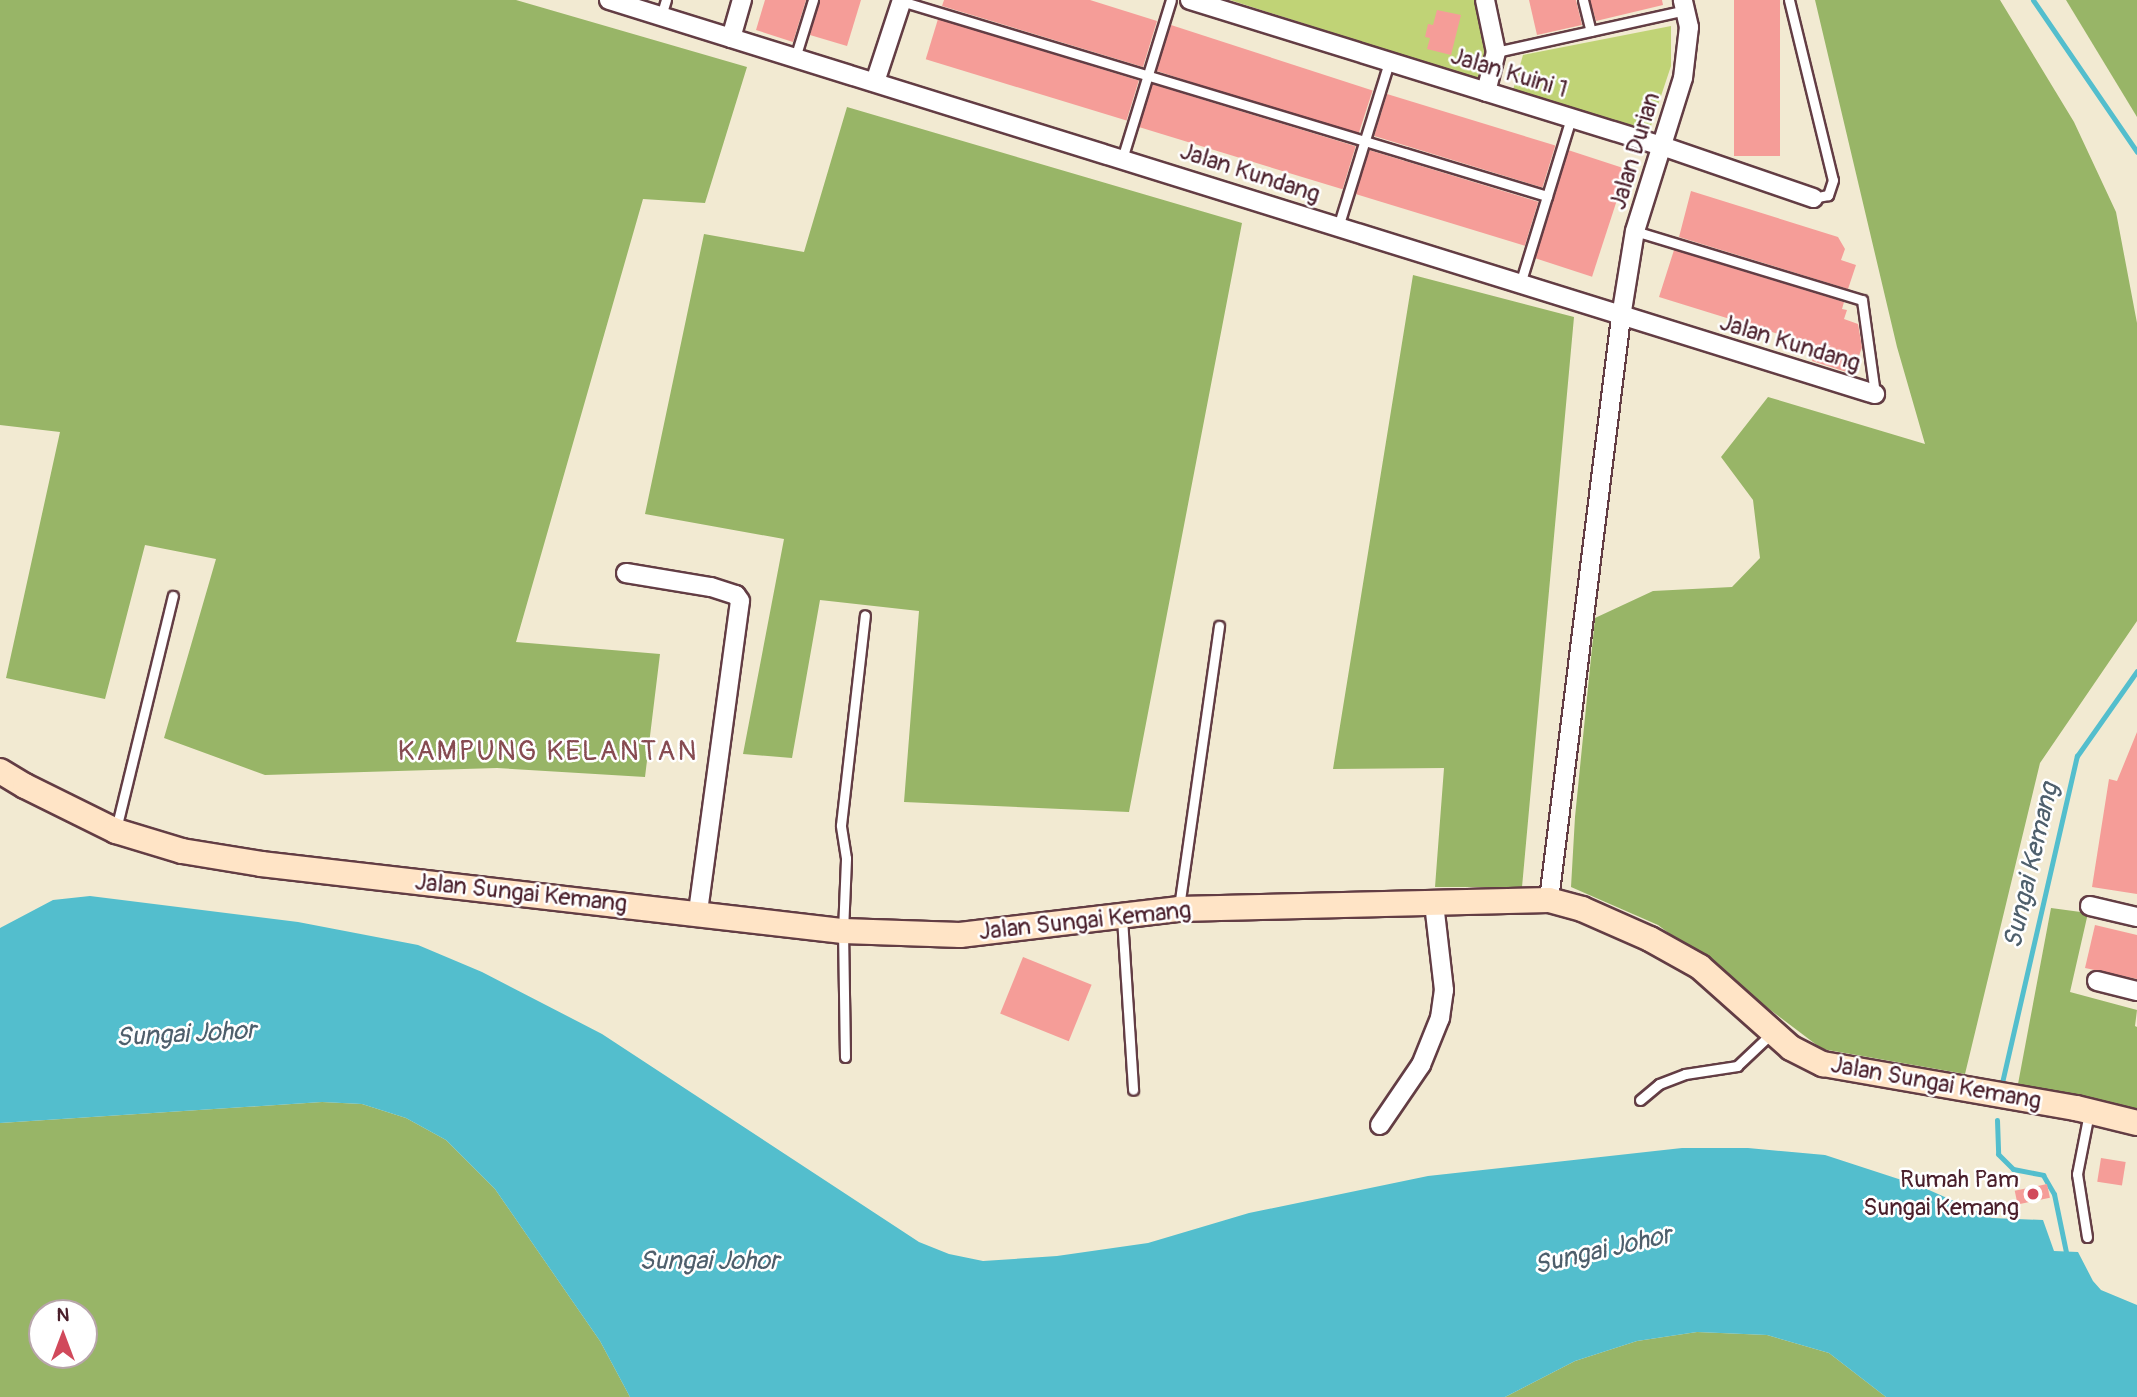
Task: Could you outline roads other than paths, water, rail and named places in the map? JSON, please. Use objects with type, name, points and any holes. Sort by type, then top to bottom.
[{"type":"street","name":"Jalan Kundang","points":[[609,0],[663,8],[731,38],[1875,394]]},
{"type":"street","points":[[731,38],[742,0]]},
{"type":"street","name":"Jalan Kuini 1","points":[[1190,0],[1662,146],[1813,198]]},
{"type":"street","points":[[1485,0],[1496,52],[1486,92]]},
{"type":"street","points":[[875,82],[901,1]]},
{"type":"street","name":"Jalan Durian","points":[[1549,900],[1621,317],[1635,231],[1683,78],[1689,27],[1684,5]]},
{"type":"street","points":[[626,573],[711,587],[736,594],[740,601],[698,912]]},
{"type":"street","name":"Jalan Sungai Kemang","points":[[0,771],[116,831],[182,851],[261,864],[698,912],[843,931],[960,935],[1122,918],[1179,908],[1549,900],[1605,919],[1700,967],[1791,1048],[1823,1064],[2090,1111],[2137,1123]]},
{"type":"street","points":[[1380,1125],[1421,1065],[1440,1018],[1444,990],[1434,903]]},
{"type":"street","points":[[2090,906],[2137,917]]},
{"type":"street","points":[[2097,981],[2137,991]]},
{"type":"lane","points":[[795,58],[813,0]]},
{"type":"lane","points":[[1122,159],[1171,0]]},
{"type":"lane","points":[[1583,0],[1591,31]]},
{"type":"lane","points":[[1789,0],[1833,180],[1828,195],[1813,198]]},
{"type":"lane","points":[[901,1],[1547,196]]},
{"type":"lane","points":[[1496,52],[1591,31],[1684,5]]},
{"type":"lane","points":[[1338,227],[1389,62]]},
{"type":"lane","points":[[1520,284],[1571,118]]},
{"type":"lane","points":[[1635,231],[1862,300],[1875,394]]},
{"type":"lane","points":[[116,831],[173,596]]},
{"type":"lane","points":[[845,1058],[843,931],[846,858],[841,825],[865,615]]},
{"type":"lane","points":[[1179,908],[1219,626]]},
{"type":"lane","points":[[1122,918],[1133,1090]]},
{"type":"lane","points":[[1640,1100],[1659,1084],[1685,1074],[1737,1066],[1773,1031]]},
{"type":"lane","points":[[2087,1237],[2077,1174],[2090,1111]]},
{"type":"water","name":"Sungai Johor","points":[[90,896],[298,922],[418,945],[482,972],[602,1034],[919,1242],[949,1254],[983,1261],[1057,1256],[1148,1243],[1249,1213],[1428,1176],[1682,1148],[1748,1148],[1825,1155],[1920,1186],[1992,1218],[2043,1220],[2054,1251],[2078,1252],[2093,1281],[2101,1290],[2137,1305],[2137,1397],[1886,1397],[1829,1353],[1767,1335],[1697,1332],[1637,1341],[1575,1361],[1505,1397],[630,1397],[600,1341],[495,1189],[446,1140],[406,1118],[362,1104],[322,1102],[0,1123],[0,928],[53,900]]},
{"type":"waterway","name":"Sungai Kemang","points":[[2033,0],[2137,152]]},
{"type":"waterway","name":"Sungai Kemang","points":[[2001,1087],[2077,756],[2137,671]]},
{"type":"waterway","name":"Sungai Kemang","points":[[1997,1120],[1998,1154],[2013,1169],[2043,1175],[2054,1194],[2067,1257]]},
{"type":"place","name":"Rumah Pam Sungai Kemang","points":[[2033,1194]]},
{"type":"district","name":"KAMPUNG KELANTAN","points":[[548,752]]}]
